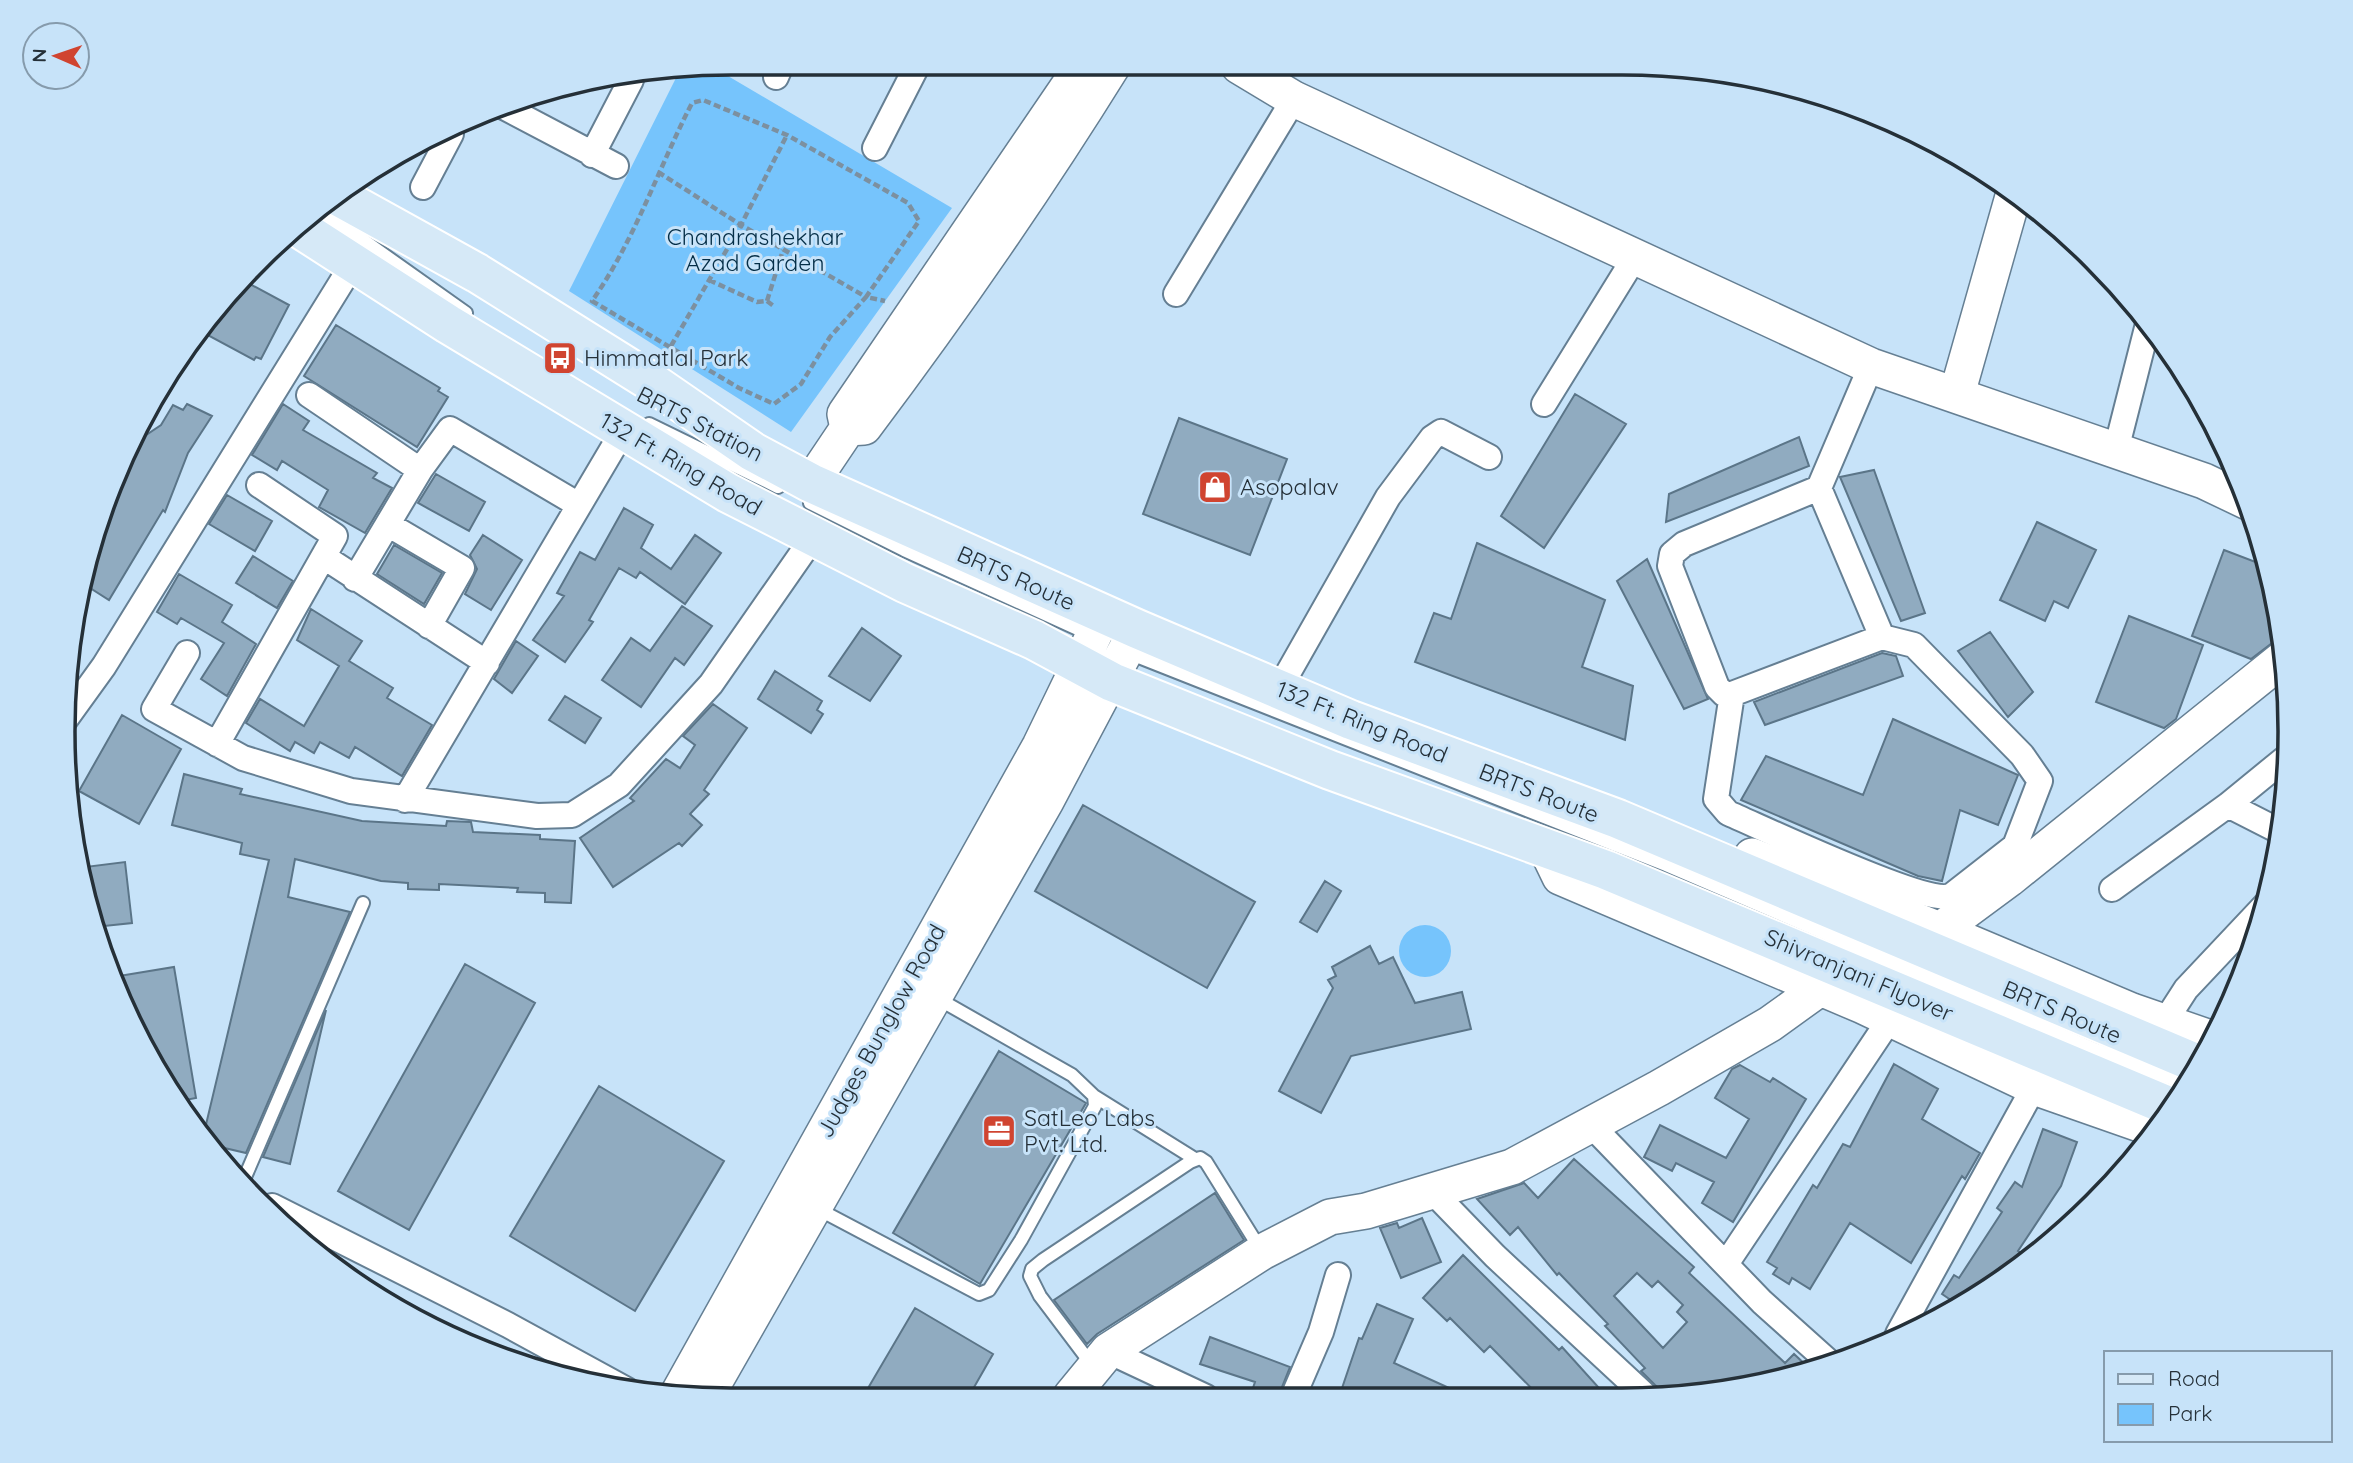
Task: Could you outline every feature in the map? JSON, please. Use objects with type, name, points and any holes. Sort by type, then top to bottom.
[{"type":"main road","name":"132 Ft. Ring Road","points":[[346,201],[477,273],[650,382],[753,452],[800,491],[1109,646],[1330,770],[1545,846]]},
{"type":"main road","name":"132 Ft. Ring Road","points":[[306,232],[448,324],[631,425],[728,493],[905,583],[1034,640],[1109,646],[1279,689],[1351,720],[1604,814]]},
{"type":"main road","points":[[1604,814],[2190,1060]]},
{"type":"main road","name":"Shivranjani Flyover","points":[[1545,846],[1853,971],[2162,1103]]},
{"type":"street","points":[[875,148],[912,75]]},
{"type":"street","points":[[848,428],[845,414],[1076,75]]},
{"type":"street","points":[[800,491],[848,428],[864,427],[908,369],[1060,150],[1107,75]]},
{"type":"street","points":[[1254,75],[1294,99],[1871,366],[2204,481],[2234,495]]},
{"type":"street","points":[[592,155],[629,84]]},
{"type":"street","points":[[1176,295],[1294,99]]},
{"type":"street","points":[[514,113],[616,166]]},
{"type":"street","points":[[423,187],[448,140]]},
{"type":"street","points":[[1957,394],[2011,204]]},
{"type":"street","points":[[1544,404],[1635,257]]},
{"type":"street","points":[[76,704],[111,654],[354,262]]},
{"type":"street","points":[[2116,450],[2145,336]]},
{"type":"street","points":[[1732,694],[1716,799],[1722,808],[1873,875],[1937,897],[1951,895],[2015,846],[2040,781],[2022,755],[1914,645],[1882,637],[1732,694],[1724,694],[1717,687],[1670,566],[1672,554],[1684,544],[1819,488],[1871,366]]},
{"type":"street","points":[[309,395],[421,470]]},
{"type":"street","points":[[405,800],[579,505],[631,425]]},
{"type":"street","points":[[355,579],[421,470],[450,429],[579,505]]},
{"type":"street","points":[[1279,689],[1388,497],[1432,438],[1441,432],[1489,457]]},
{"type":"street","points":[[217,744],[335,536],[259,485]]},
{"type":"street","points":[[1819,488],[1882,637]]},
{"type":"street","points":[[389,525],[461,568],[429,626]]},
{"type":"street","points":[[187,653],[154,709],[243,758],[339,787],[405,800],[537,816],[572,815],[619,785],[711,684],[814,536]]},
{"type":"street","points":[[324,557],[487,663]]},
{"type":"street","name":"Judges Bunglow Road","points":[[712,1387],[934,997],[1109,646]]},
{"type":"street","name":"Judges Bunglow Road","points":[[683,1385],[1033,758],[1109,646]]},
{"type":"street","points":[[1940,930],[2009,879],[2274,666]]},
{"type":"street","points":[[2112,889],[2228,805],[2276,765]]},
{"type":"street","points":[[2228,805],[2270,827]]},
{"type":"street","points":[[1604,814],[1631,809],[2202,1036]]},
{"type":"street","points":[[1545,846],[1560,877],[1890,1019],[2034,1087],[2146,1126]]},
{"type":"street","points":[[2164,1023],[2186,989],[2249,922]]},
{"type":"street","points":[[1077,1388],[1101,1359],[1262,1252],[1331,1217],[1366,1211],[1512,1167],[1770,1024],[1820,988]]},
{"type":"street","points":[[1726,1264],[1890,1019]]},
{"type":"street","points":[[1904,1324],[2034,1087]]},
{"type":"street","points":[[1591,1125],[1762,1302],[1822,1356]]},
{"type":"street","points":[[1432,1191],[1495,1256],[1634,1387]]},
{"type":"street","points":[[286,1213],[508,1325],[597,1373]]},
{"type":"street","points":[[1297,1388],[1321,1332],[1338,1275]]},
{"type":"street","points":[[1101,1359],[1181,1388]]},
{"type":"lane","points":[[329,214],[413,259]]},
{"type":"lane","points":[[327,215],[474,318]]},
{"type":"lane","name":"BRTS Station","points":[[631,425],[766,481]]},
{"type":"lane","name":"BRTS Station","points":[[698,434],[766,481]]},
{"type":"lane","points":[[766,481],[800,491]]},
{"type":"lane","name":"BRTS Route","points":[[1109,646],[1666,865],[2092,1048],[2177,1081]]},
{"type":"lane","points":[[247,1173],[363,902]]},
{"type":"lane","points":[[934,997],[1072,1075],[1094,1096],[1195,1159],[1206,1162],[1262,1252]]},
{"type":"lane","points":[[814,1207],[979,1294],[989,1290],[1010,1257],[1095,1106],[1094,1096]]},
{"type":"lane","points":[[1101,1359],[1040,1296],[1030,1276],[1032,1269],[1195,1159]]},
{"type":"lane","points":[[1010,1257],[1032,1269]]},
{"type":"path","points":[[703,100],[787,135],[908,203],[919,221],[866,297],[830,337],[801,384],[774,404],[739,388],[592,301],[617,265],[692,103],[703,100]]},
{"type":"path","points":[[671,346],[741,225],[787,135]]},
{"type":"path","points":[[658,172],[783,250],[866,297],[885,302]]},
{"type":"path","points":[[767,302],[783,250]]},
{"type":"path","points":[[709,280],[757,302],[767,302],[775,307]]},
{"type":"green space","name":"Chandrashekhar Azad Garden","points":[[727,75],[952,208],[791,432],[569,291],[676,78]]},
{"type":"green space","points":[[1425,925],[1435,927],[1443,933],[1449,941],[1449,961],[1443,969],[1435,975],[1425,977],[1415,975],[1407,969],[1401,961],[1399,951],[1401,941],[1407,933],[1415,927]]},
{"type":"building","points":[[251,285],[289,305],[261,359],[256,357],[254,360],[208,336]]},
{"type":"building","points":[[336,325],[440,388],[438,391],[448,397],[417,447],[304,376]]},
{"type":"building","points":[[1575,394],[1626,424],[1544,548],[1501,516]]},
{"type":"building","points":[[187,404],[212,416],[188,453],[165,512],[163,510],[109,600],[91,589],[110,521],[125,480],[146,435],[161,425],[173,405],[183,410]]},
{"type":"building","points":[[283,404],[309,421],[303,430],[377,473],[373,478],[392,488],[365,533],[319,507],[328,490],[282,461],[277,470],[252,455]]},
{"type":"building","name":"Asopalav","points":[[1179,418],[1287,459],[1250,555],[1143,514]]},
{"type":"building","points":[[1799,437],[1809,466],[1666,522],[1669,494]]},
{"type":"building","points":[[1874,470],[1925,613],[1901,621],[1840,477]]},
{"type":"building","points":[[436,474],[485,502],[469,531],[418,503]]},
{"type":"building","points":[[227,495],[272,521],[255,551],[209,524]]},
{"type":"building","points":[[624,508],[653,525],[641,548],[671,569],[695,535],[721,553],[685,604],[640,572],[636,578],[619,568],[589,620],[593,622],[565,662],[533,640],[564,596],[557,593],[580,552],[595,560]]},
{"type":"building","points":[[2037,522],[2096,550],[2068,608],[2054,601],[2045,621],[2000,600]]},
{"type":"building","points":[[483,535],[522,560],[491,610],[465,594],[477,569],[470,555]]},
{"type":"building","points":[[1477,543],[1605,600],[1582,667],[1633,686],[1625,740],[1415,662],[1434,613],[1451,619]]},
{"type":"building","points":[[394,545],[442,573],[424,604],[377,574]]},
{"type":"building","points":[[2224,550],[2255,562],[2272,643],[2251,659],[2192,636]]},
{"type":"building","points":[[253,556],[293,581],[277,608],[236,583]]},
{"type":"building","points":[[1647,559],[1708,699],[1684,709],[1617,581]]},
{"type":"building","points":[[179,574],[232,605],[222,622],[256,644],[227,696],[201,679],[224,643],[181,618],[177,624],[157,612]]},
{"type":"building","points":[[682,606],[712,626],[684,665],[675,658],[641,707],[602,680],[631,638],[650,651]]},
{"type":"building","points":[[311,609],[362,641],[349,661],[393,688],[387,698],[432,725],[402,776],[355,747],[349,758],[320,742],[314,753],[295,742],[290,751],[246,723],[260,699],[304,726],[339,666],[297,640]]},
{"type":"building","points":[[2129,616],[2203,645],[2176,719],[2164,728],[2096,702]]},
{"type":"building","points":[[862,628],[901,656],[870,701],[829,676]]},
{"type":"building","points":[[1990,632],[2033,692],[2008,717],[1958,651]]},
{"type":"building","points":[[516,641],[538,656],[512,693],[494,679]]},
{"type":"building","points":[[1882,653],[1896,656],[1903,676],[1765,725],[1754,702]]},
{"type":"building","points":[[775,671],[822,701],[817,710],[823,714],[811,733],[758,699]]},
{"type":"building","points":[[565,696],[601,718],[585,743],[549,720]]},
{"type":"building","points":[[713,704],[747,728],[704,790],[709,794],[690,814],[702,825],[682,846],[679,843],[613,887],[580,838],[634,801],[630,798],[666,759],[680,768],[695,745],[683,736]]},
{"type":"building","points":[[122,715],[181,749],[139,824],[79,791]]},
{"type":"building","points":[[1893,719],[2018,775],[1998,825],[1960,810],[1942,881],[1918,876],[1741,800],[1766,756],[1863,795]]},
{"type":"building","points":[[184,774],[242,789],[240,794],[362,821],[446,826],[447,821],[471,822],[473,832],[540,835],[540,839],[575,841],[571,903],[545,902],[545,893],[517,892],[518,888],[439,884],[439,890],[408,889],[408,883],[381,881],[295,859],[288,897],[350,912],[246,1153],[225,1148],[206,1124],[269,860],[240,854],[242,843],[172,825]]},
{"type":"building","points":[[1083,805],[1255,902],[1207,988],[1035,891]]},
{"type":"building","points":[[125,862],[132,923],[105,926],[90,866]]},
{"type":"building","points":[[1325,881],[1341,891],[1317,932],[1300,922]]},
{"type":"building","points":[[1370,946],[1379,964],[1393,957],[1415,1003],[1462,992],[1471,1029],[1351,1056],[1321,1113],[1279,1091],[1333,988],[1328,980],[1336,976],[1332,967]]},
{"type":"building","points":[[465,964],[535,1003],[409,1230],[338,1191]]},
{"type":"building","points":[[174,967],[196,1098],[188,1099],[163,1060],[122,975]]},
{"type":"building","points":[[326,1010],[290,1164],[263,1157]]},
{"type":"building","points":[[999,1051],[1086,1103],[980,1284],[893,1233]]},
{"type":"building","points":[[1894,1064],[1938,1089],[1922,1119],[1980,1153],[1965,1179],[1962,1176],[1911,1263],[1850,1223],[1810,1289],[1792,1278],[1789,1284],[1773,1274],[1777,1268],[1767,1262],[1813,1185],[1817,1188],[1843,1144],[1850,1147]]},
{"type":"building","points":[[1740,1065],[1770,1082],[1773,1078],[1806,1099],[1733,1222],[1702,1203],[1714,1182],[1676,1163],[1672,1171],[1644,1157],[1660,1125],[1726,1158],[1749,1119],[1715,1098],[1732,1069]]},
{"type":"building","points":[[599,1086],[724,1161],[635,1311],[510,1236]]},
{"type":"building","points":[[2043,1129],[2077,1142],[2061,1186],[2018,1251],[2020,1252],[1950,1300],[1942,1294],[1954,1275],[1959,1278],[2002,1212],[1997,1208],[2015,1182],[2022,1187]]},
{"type":"building","points":[[1574,1159],[1694,1267],[1689,1273],[1785,1363],[1794,1354],[1802,1362],[1750,1375],[1657,1386],[1641,1371],[1645,1368],[1605,1326],[1608,1324],[1559,1273],[1557,1275],[1518,1227],[1510,1235],[1477,1199],[1524,1183],[1538,1198]],"holes":[[[1637,1273],[1652,1287],[1658,1281],[1683,1305],[1677,1312],[1687,1322],[1663,1348],[1614,1296]]]},
{"type":"building","points":[[1215,1193],[1244,1240],[1097,1334],[1087,1344],[1054,1300]]},
{"type":"building","points":[[1422,1218],[1441,1262],[1401,1278],[1380,1228],[1397,1223],[1399,1228]]},
{"type":"building","points":[[1463,1255],[1559,1350],[1562,1347],[1599,1388],[1531,1388],[1490,1346],[1484,1352],[1450,1318],[1447,1321],[1423,1298]]},
{"type":"building","points":[[1377,1304],[1413,1319],[1394,1363],[1449,1388],[1342,1388],[1359,1338],[1362,1339]]},
{"type":"building","points":[[915,1308],[993,1354],[974,1388],[868,1388]]},
{"type":"building","points":[[1210,1337],[1290,1367],[1282,1388],[1253,1388],[1255,1382],[1200,1364]]},
{"type":"place","name":"Himmatlal Park","points":[[560,358]]},
{"type":"place","name":"Asopalav","points":[[1215,487]]},
{"type":"place","name":"SatLeo Labs Pvt. Ltd.","points":[[999,1131]]}]
